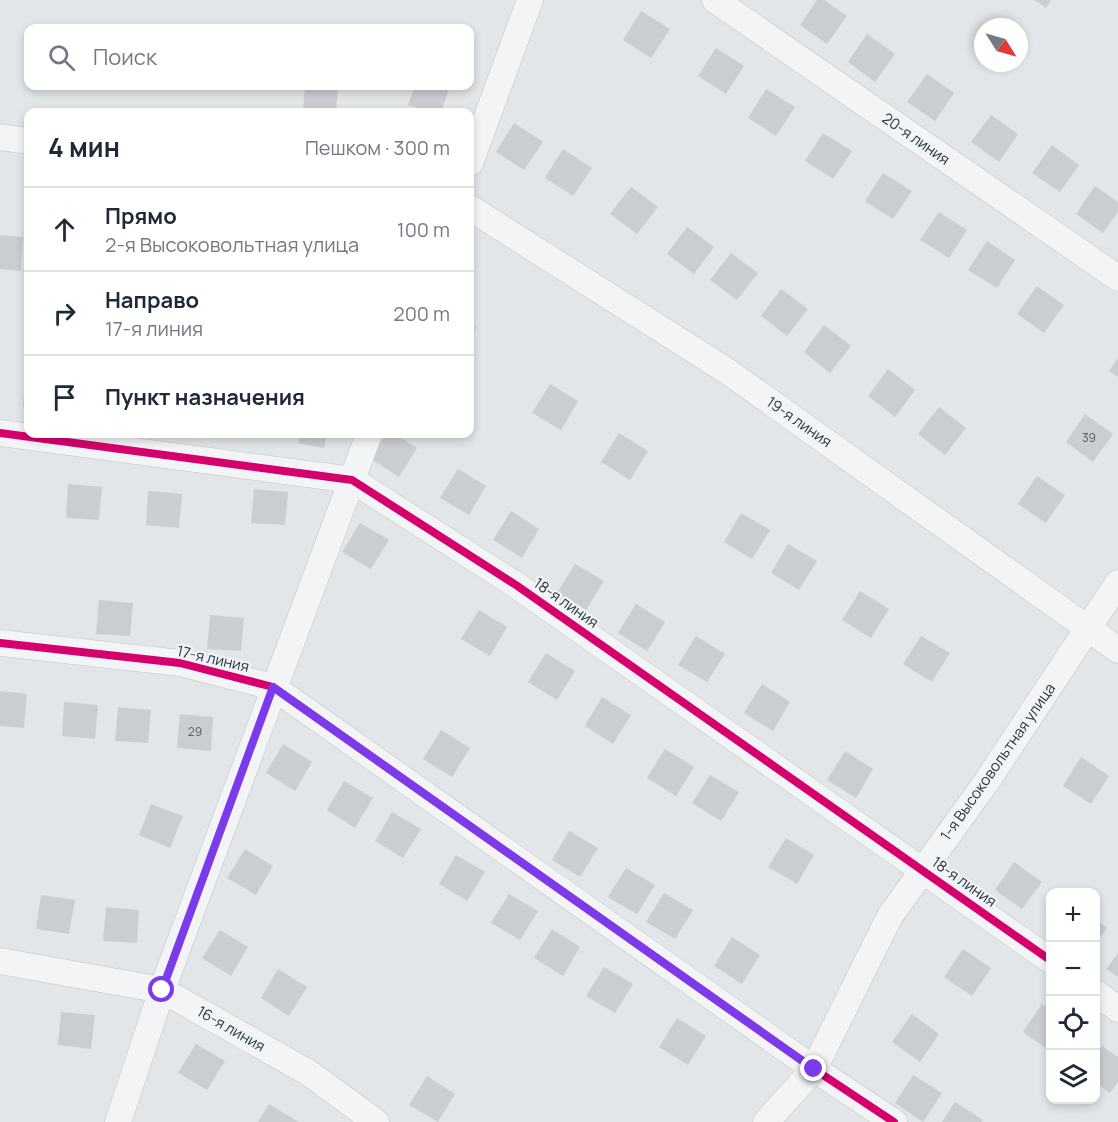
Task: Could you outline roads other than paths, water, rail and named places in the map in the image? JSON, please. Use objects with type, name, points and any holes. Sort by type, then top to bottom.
[{"type":"street","points":[[474,153],[530,0]]},
{"type":"street","name":"20-я линия","points":[[715,0],[1118,278]]},
{"type":"street","points":[[0,137],[24,140]]},
{"type":"street","name":"19-я линия","points":[[474,211],[727,371],[1118,650]]},
{"type":"street","name":"18-я линия","points":[[0,433],[24,436]]},
{"type":"street","name":"18-я линия","points":[[37,438],[352,480],[516,585],[1046,957]]},
{"type":"street","points":[[118,1122],[162,990],[368,438]]},
{"type":"street","name":"1-я Высоковольтная улица","points":[[766,1122],[814,1069],[890,916],[987,781],[1118,584]]},
{"type":"street","name":"17-я линия","points":[[0,643],[180,663],[273,687],[814,1069],[894,1122]]},
{"type":"street","name":"16-я линия","points":[[0,961],[162,990],[309,1073],[376,1122]]},
{"type":"street","points":[[1099,996],[1118,1009]]}]
